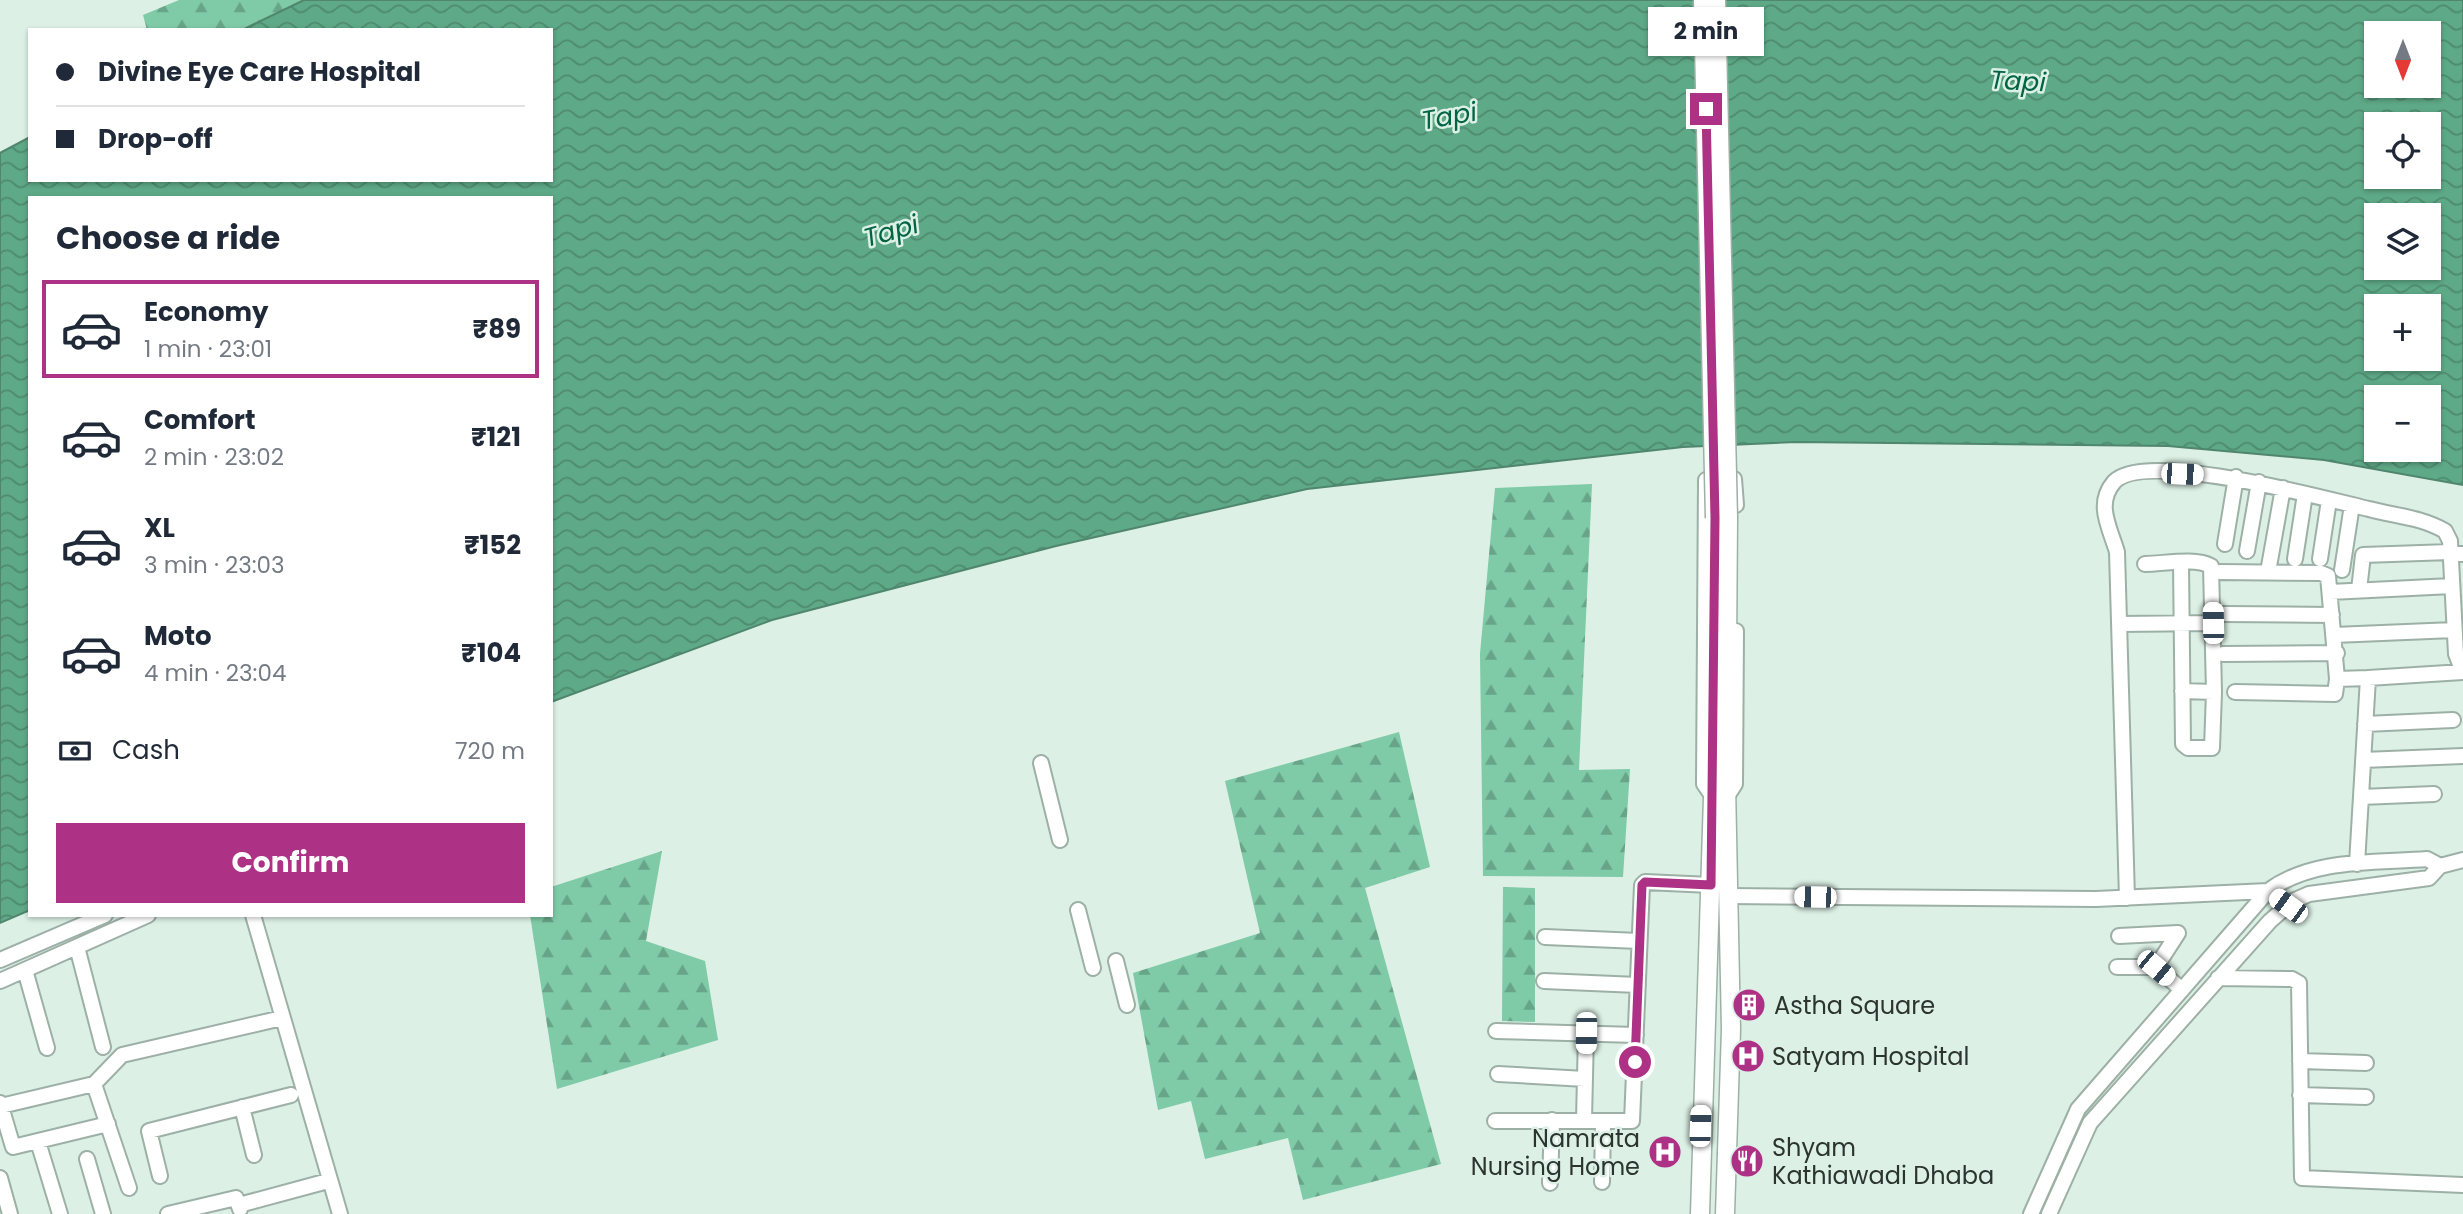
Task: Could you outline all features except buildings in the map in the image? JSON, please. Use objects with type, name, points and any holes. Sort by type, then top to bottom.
[{"type":"main road","points":[[1703,0],[1722,518]]},
{"type":"main road","points":[[1700,1214],[1701,1100],[1717,892],[1720,797],[1722,518],[1716,0]]},
{"type":"main road","points":[[1717,892],[1731,1029],[1724,1214]]},
{"type":"street","points":[[2127,898],[2117,552],[2104,515],[2108,491],[2116,480],[2133,472],[2236,477],[2437,526],[2448,535],[2457,553],[2452,586],[2454,630],[2457,659],[2463,672],[2337,678]]},
{"type":"street","points":[[2225,544],[2236,477]]},
{"type":"street","points":[[1734,479],[1735,784],[1720,797],[1704,784],[1705,482],[1734,479]]},
{"type":"street","points":[[2246,551],[2259,482]]},
{"type":"street","points":[[2268,572],[2283,488]]},
{"type":"street","points":[[2295,558],[2305,494]]},
{"type":"street","points":[[2320,559],[2329,499]]},
{"type":"street","points":[[2342,570],[2352,505]]},
{"type":"street","points":[[2359,590],[2363,555],[2457,553]]},
{"type":"street","points":[[2145,564],[2181,563],[2211,566],[2218,618],[2214,692],[2215,746],[2188,748],[2183,744],[2184,621],[2181,563]]},
{"type":"street","points":[[2220,572],[2321,573],[2328,576],[2337,653],[2335,694],[2235,692]]},
{"type":"street","points":[[2330,592],[2452,586]]},
{"type":"street","points":[[2118,619],[2184,621],[2332,615]]},
{"type":"street","points":[[2334,635],[2454,630]]},
{"type":"street","points":[[2223,654],[2337,653]]},
{"type":"street","points":[[2357,864],[2368,678]]},
{"type":"street","points":[[2182,691],[2214,692]]},
{"type":"street","points":[[2365,724],[2453,720]]},
{"type":"street","points":[[2363,760],[2463,756]]},
{"type":"street","points":[[1041,763],[1060,840]]},
{"type":"street","points":[[2361,797],[2434,794]]},
{"type":"street","points":[[2031,1214],[2078,1109],[2268,891],[2287,877],[2302,871],[2427,859],[2440,866]]},
{"type":"street","points":[[2049,1214],[2090,1123],[2218,978],[2288,906],[2309,894],[2429,878],[2440,866],[2463,860]]},
{"type":"street","points":[[1495,1121],[1629,1123],[1633,1117],[1643,883],[1717,892],[2127,898],[2268,891],[2288,906]]},
{"type":"street","points":[[1078,910],[1093,968]]},
{"type":"street","points":[[0,960],[100,917]]},
{"type":"street","points":[[0,981],[144,917]]},
{"type":"street","points":[[254,917],[328,1181],[340,1214]]},
{"type":"street","points":[[2119,936],[2178,933],[2156,967]]},
{"type":"street","points":[[1545,937],[1639,941]]},
{"type":"street","points":[[77,947],[103,1047]]},
{"type":"street","points":[[1116,961],[1127,1005]]},
{"type":"street","points":[[2117,967],[2156,967],[2182,990]]},
{"type":"street","points":[[25,970],[47,1048]]},
{"type":"street","points":[[2218,978],[2297,980],[2302,1178],[2463,1185]]},
{"type":"street","points":[[1544,981],[1638,985]]},
{"type":"street","points":[[108,1124],[13,1147],[0,1104],[94,1083],[122,1055],[282,1018]]},
{"type":"street","points":[[1496,1031],[1636,1035]]},
{"type":"street","points":[[1584,1121],[1586,1033]]},
{"type":"street","points":[[2300,1061],[2366,1063]]},
{"type":"street","points":[[1498,1074],[1585,1079]]},
{"type":"street","points":[[94,1083],[129,1188]]},
{"type":"street","points":[[160,1176],[149,1131],[291,1095]]},
{"type":"street","points":[[2300,1095],[2366,1097]]},
{"type":"street","points":[[243,1107],[254,1155]]},
{"type":"street","points":[[1550,1183],[1552,1120]]},
{"type":"street","points":[[1602,1182],[1603,1122]]},
{"type":"street","points":[[39,1144],[60,1214]]},
{"type":"street","points":[[88,1159],[103,1214]]},
{"type":"street","points":[[0,1178],[5,1209]]},
{"type":"street","points":[[168,1214],[195,1211],[236,1198],[240,1209],[328,1181]]},
{"type":"green space","points":[[179,0],[306,0],[246,28],[146,28],[143,15]]},
{"type":"green space","points":[[1592,484],[1579,770],[1630,769],[1623,877],[1483,876],[1480,654],[1495,488]]},
{"type":"green space","points":[[1399,732],[1430,867],[1365,888],[1441,1164],[1303,1200],[1288,1138],[1205,1159],[1191,1101],[1158,1110],[1133,973],[1260,933],[1225,781]]},
{"type":"green space","points":[[662,851],[646,941],[705,961],[718,1040],[557,1089],[530,917],[553,917],[553,886]]},
{"type":"green space","points":[[1503,887],[1535,888],[1535,1022],[1502,1021]]},
{"type":"water","name":"Tapi","points":[[304,0],[2463,0],[2463,485],[2324,460],[2168,446],[1796,442],[1683,447],[1307,489],[1056,546],[772,620],[553,701],[553,196],[28,196],[28,911],[0,923],[0,153],[28,138],[28,182],[553,182],[553,28],[246,28]]},
{"type":"place","name":"Astha Square","points":[[1749,1005]]},
{"type":"place","name":"Satyam Hospital","points":[[1748,1056]]},
{"type":"place","name":"Namrata Nursing Home","points":[[1665,1152]]},
{"type":"place","name":"Shyam Kathiawadi Dhaba","points":[[1747,1161]]},
{"type":"route","points":[[1635,1062],[1641,887],[1645,882],[1711,885],[1715,518],[1706,109]]}]
